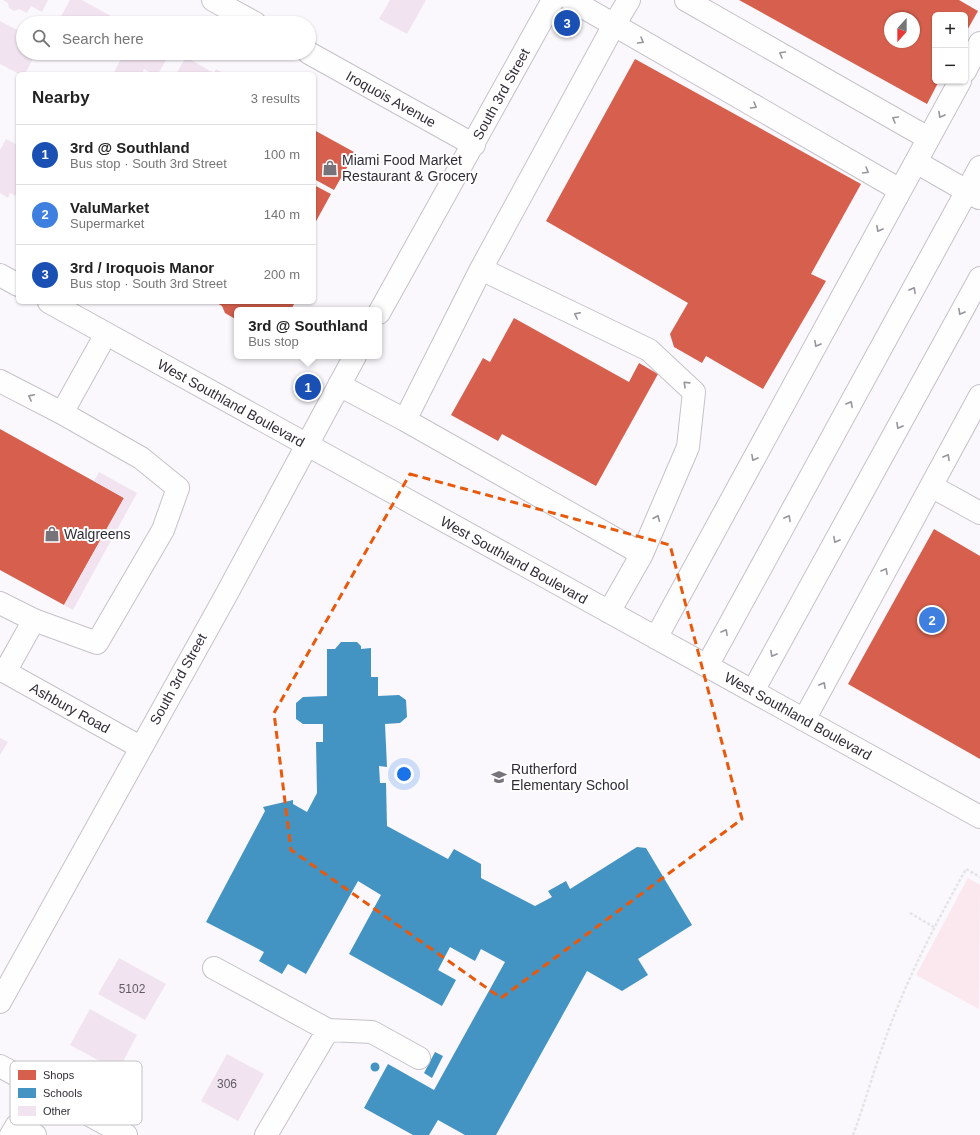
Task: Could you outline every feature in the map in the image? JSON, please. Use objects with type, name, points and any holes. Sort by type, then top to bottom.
[{"type":"street","points":[[214,0],[243,16]]},
{"type":"street","name":"South 3rd Street","points":[[382,308],[474,145],[553,0]]},
{"type":"street","points":[[571,0],[900,190]]},
{"type":"street","points":[[405,420],[481,269],[629,0]]},
{"type":"street","points":[[686,0],[928,138]]},
{"type":"street","points":[[968,65],[980,43]]},
{"type":"street","name":"Iroquois Avenue","points":[[316,57],[474,145]]},
{"type":"street","points":[[656,638],[958,84]]},
{"type":"street","points":[[916,162],[973,195]]},
{"type":"street","points":[[707,666],[973,195],[980,167]]},
{"type":"street","points":[[481,269],[649,350],[694,392],[688,447],[642,554],[609,612]]},
{"type":"street","points":[[0,275],[16,284]]},
{"type":"street","points":[[753,691],[980,278]]},
{"type":"street","name":"West Southland Boulevard","points":[[53,304],[980,817]]},
{"type":"street","points":[[62,413],[106,334]]},
{"type":"street","name":"South 3rd Street","points":[[0,1002],[224,597],[353,359]]},
{"type":"street","points":[[0,381],[62,413],[141,458],[178,488],[163,530],[97,643],[34,620],[0,603]]},
{"type":"street","points":[[339,386],[405,420],[642,554]]},
{"type":"street","points":[[804,720],[980,396]]},
{"type":"street","points":[[931,486],[980,513]]},
{"type":"street","points":[[3,670],[34,620]]},
{"type":"street","name":"Ashbury Road","points":[[3,670],[140,748]]},
{"type":"street","points":[[214,968],[328,1030],[372,1032],[419,1058]]},
{"type":"street","points":[[266,1135],[328,1030]]},
{"type":"street","points":[[0,1066],[10,1071]]},
{"type":"street","points":[[11,1135],[17,1125],[35,1135]]},
{"type":"street","points":[[108,1125],[126,1135]]},
{"type":"path","points":[[853,1135],[887,1035],[906,988],[934,927],[966,869],[980,877]]},
{"type":"path","points":[[910,914],[934,927]]},
{"type":"highlighted area","points":[[410,474],[670,545],[742,819],[501,998],[291,850],[274,713]]},
{"type":"shaded area","points":[[968,878],[980,885],[979,1009],[916,975]]},
{"type":"building: Shops","points":[[739,0],[959,0],[978,11],[968,29],[968,12],[932,12],[932,84],[937,84],[927,104]]},
{"type":"building: Shops","points":[[635,59],[861,184],[811,274],[826,281],[763,389],[706,356],[702,363],[674,347],[670,334],[688,303],[546,221]]},
{"type":"building: Shops","name":"Miami Food Market Restaurant & Grocery","points":[[316,131],[354,152],[353,157],[334,190],[316,180]]},
{"type":"building: Shops","points":[[316,186],[331,194],[316,221]]},
{"type":"building: Shops","points":[[218,304],[294,304],[292,307],[234,307],[234,318],[225,313],[222,306]]},
{"type":"building: Shops","points":[[514,318],[629,382],[639,363],[658,374],[596,486],[502,434],[498,441],[451,415],[483,358],[490,362]]},
{"type":"building: Shops","name":"Walgreens","points":[[0,429],[124,498],[64,605],[0,570]]},
{"type":"building: Shops","points":[[934,529],[980,556],[980,759],[848,684]]},
{"type":"building: Schools","points":[[341,642],[357,642],[361,646],[361,649],[371,648],[371,677],[378,677],[378,696],[399,695],[406,700],[407,717],[400,723],[385,724],[387,767],[379,766],[380,783],[386,783],[387,826],[448,859],[454,849],[481,864],[481,878],[535,906],[552,897],[548,891],[566,881],[570,889],[637,847],[646,848],[692,925],[638,959],[648,975],[622,991],[587,971],[496,1135],[465,1135],[438,1120],[429,1135],[413,1135],[364,1108],[388,1064],[434,1090],[505,962],[481,949],[475,961],[450,947],[438,970],[456,980],[442,1006],[349,954],[381,895],[358,881],[306,974],[288,964],[282,974],[259,961],[264,952],[206,922],[265,811],[263,807],[293,800],[293,804],[307,812],[317,793],[316,742],[323,742],[323,724],[303,724],[296,719],[296,703],[303,697],[327,696],[327,649],[335,649]]},
{"type":"building: Schools","points":[[435,1052],[443,1056],[432,1078],[424,1073]]},
{"type":"building: Schools","points":[[375,1062],[380,1067],[375,1072],[370,1067]]},
{"type":"building: Other","points":[[3,0],[48,0],[42,12],[31,6],[27,13],[19,9],[14,11],[9,8],[8,3]]},
{"type":"building: Other","points":[[70,0],[82,0],[111,16],[61,16]]},
{"type":"building: Other","points":[[390,0],[426,0],[407,34],[379,19]]},
{"type":"building: Other","points":[[0,21],[16,29],[16,60],[32,60],[26,72],[16,72],[0,64]]},
{"type":"building: Other","points":[[120,60],[166,60],[159,72],[149,72],[144,69],[143,72],[114,72]]},
{"type":"building: Other","points":[[184,60],[191,60],[212,72],[177,72]]},
{"type":"building: Other","points":[[216,69],[221,72],[214,72]]},
{"type":"building: Other","points":[[6,139],[16,144],[16,196],[10,193],[8,198],[0,193],[0,150]]},
{"type":"building: Other","points":[[99,472],[137,493],[73,610],[64,605],[124,498],[94,481]]},
{"type":"building: Other","points":[[0,738],[8,742],[0,755]]},
{"type":"building: Other","points":[[119,958],[166,984],[145,1020],[98,994]]},
{"type":"building: Other","points":[[90,1009],[137,1035],[123,1061],[100,1061],[70,1045]]},
{"type":"building: Other","points":[[227,1054],[264,1074],[238,1121],[201,1101]]},
{"type":"place","name":"3rd / Iroquois Manor","points":[[567,23]]},
{"type":"place","name":"Miami Food Market Restaurant & Grocery","points":[[330,168]]},
{"type":"place","name":"3rd @ Southland","points":[[308,387]]},
{"type":"place","name":"Walgreens","points":[[52,534]]},
{"type":"place","name":"ValuMarket","points":[[932,620]]},
{"type":"place","name":"Rutherford Elementary School","points":[[499,777]]}]
